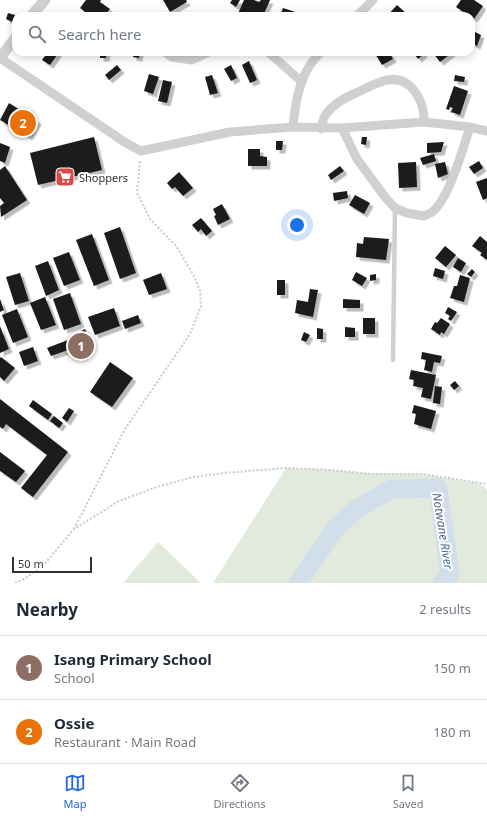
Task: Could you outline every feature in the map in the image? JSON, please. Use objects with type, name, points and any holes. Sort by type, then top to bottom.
[{"type":"street","points":[[34,12],[45,0]]},
{"type":"street","points":[[361,12],[372,0]]},
{"type":"street","points":[[12,42],[0,58],[126,143],[141,151],[230,132],[293,127],[342,128],[424,122],[470,127],[487,131]]},
{"type":"street","points":[[171,56],[192,60],[201,56]]},
{"type":"street","points":[[273,56],[302,82]]},
{"type":"street","points":[[293,127],[296,104],[302,82],[308,67],[317,56]]},
{"type":"street","points":[[321,128],[324,116],[330,108],[343,99],[373,85],[388,80],[398,80],[407,84],[414,90],[419,98],[425,114],[424,122]]},
{"type":"street","points":[[342,128],[357,159],[395,208],[407,213],[424,216],[433,211],[441,201],[450,184],[470,127]]},
{"type":"lane","points":[[393,360],[395,208]]},
{"type":"path","points":[[15,583],[42,567],[74,529],[125,429],[190,334],[201,306],[200,291],[193,274],[176,246],[150,219],[137,192],[141,151]]},
{"type":"path","points":[[74,529],[119,501],[151,489],[193,477],[224,473],[286,468],[372,474],[422,474],[487,484]]},
{"type":"shaded area","points":[[286,468],[372,474],[422,474],[481,484],[487,490],[487,583],[213,583]]},
{"type":"shaded area","points":[[158,542],[201,583],[123,583]]},
{"type":"building","points":[[86,0],[101,0],[100,2],[110,9],[107,12],[85,12],[80,8]]},
{"type":"building","points":[[163,0],[186,0],[187,2],[170,12]]},
{"type":"building","points":[[232,0],[240,0],[236,7],[230,3]]},
{"type":"building","points":[[244,0],[254,0],[259,2],[261,0],[270,0],[265,12],[239,12]]},
{"type":"building","points":[[461,0],[474,0],[483,6],[475,18],[475,12],[464,12],[456,7]]},
{"type":"building","points":[[397,5],[405,12],[391,12]]},
{"type":"building","points":[[283,8],[296,12],[282,12]]},
{"type":"building","points":[[8,13],[12,14],[12,22],[6,19]]},
{"type":"building","points":[[475,32],[481,35],[477,46],[475,45]]},
{"type":"building","points":[[45,56],[56,56],[50,65],[42,60]]},
{"type":"building","points":[[100,56],[106,56],[106,58],[100,58]]},
{"type":"building","points":[[376,56],[391,56],[393,59],[382,65]]},
{"type":"building","points":[[435,56],[448,56],[440,62]]},
{"type":"building","points":[[249,61],[257,80],[250,83],[242,65]]},
{"type":"building","points":[[117,65],[121,70],[109,80],[105,75]]},
{"type":"building","points":[[231,65],[237,78],[231,81],[224,69]]},
{"type":"building","points":[[149,74],[159,77],[153,94],[144,91]]},
{"type":"building","points":[[212,75],[218,93],[210,95],[205,77]]},
{"type":"building","points":[[455,75],[465,77],[464,82],[454,81]]},
{"type":"building","points":[[163,80],[172,82],[167,103],[158,101]]},
{"type":"building","points":[[454,86],[468,91],[460,115],[451,112],[453,108],[450,107],[449,110],[446,109]]},
{"type":"building","points":[[9,103],[38,121],[29,137],[0,120]]},
{"type":"building","points":[[94,137],[102,170],[38,185],[30,153]]},
{"type":"building","points":[[362,137],[367,137],[366,145],[361,144]]},
{"type":"building","points":[[276,141],[283,141],[282,150],[276,150]]},
{"type":"building","points":[[444,142],[441,152],[427,153],[427,143]]},
{"type":"building","points":[[0,143],[10,147],[5,163],[0,161]]},
{"type":"building","points":[[248,149],[260,149],[260,156],[267,157],[267,166],[248,166]]},
{"type":"building","points":[[434,154],[436,161],[423,165],[420,158]]},
{"type":"building","points":[[479,161],[483,168],[474,174],[469,167]]},
{"type":"building","points":[[416,162],[417,187],[399,188],[398,163]]},
{"type":"building","points":[[445,162],[448,174],[438,178],[435,164]]},
{"type":"building","points":[[5,166],[27,200],[1,217],[0,206],[4,203],[0,198],[0,170]]},
{"type":"building","points":[[340,166],[344,171],[331,180],[328,175]]},
{"type":"building","points":[[179,172],[193,188],[183,196],[175,187],[172,189],[167,183]]},
{"type":"building","points":[[487,178],[487,198],[483,200],[476,182]]},
{"type":"building","points":[[347,191],[348,198],[334,201],[333,193]]},
{"type":"building","points":[[355,195],[370,203],[364,214],[349,205]]},
{"type":"building","points":[[222,204],[230,219],[218,225],[213,209]]},
{"type":"building","points":[[201,218],[212,231],[206,236],[201,229],[198,232],[192,225]]},
{"type":"building","points":[[120,227],[136,273],[120,279],[104,233]]},
{"type":"building","points":[[92,234],[109,280],[94,286],[76,240]]},
{"type":"building","points":[[480,236],[487,242],[487,260],[480,255],[482,253],[472,246]]},
{"type":"building","points":[[364,237],[389,239],[386,260],[356,257],[357,243],[363,244]]},
{"type":"building","points":[[445,246],[456,255],[446,267],[435,258]]},
{"type":"building","points":[[69,252],[80,280],[64,286],[53,258]]},
{"type":"building","points":[[458,258],[466,263],[461,272],[453,267]]},
{"type":"building","points":[[48,261],[59,290],[46,296],[35,266]]},
{"type":"building","points":[[435,268],[445,271],[443,279],[433,276]]},
{"type":"building","points":[[472,269],[475,272],[471,277],[467,274]]},
{"type":"building","points":[[356,272],[367,278],[362,286],[352,280]]},
{"type":"building","points":[[20,273],[29,301],[15,305],[6,277]]},
{"type":"building","points":[[161,273],[167,289],[149,295],[143,280]]},
{"type":"building","points":[[376,274],[376,280],[370,281],[370,275]]},
{"type":"building","points":[[460,275],[470,278],[464,302],[450,298],[454,286],[457,286]]},
{"type":"building","points":[[277,280],[285,280],[285,295],[277,295]]},
{"type":"building","points":[[310,289],[318,290],[313,317],[295,313],[297,300],[308,302]]},
{"type":"building","points":[[70,293],[81,324],[64,330],[53,299]]},
{"type":"building","points":[[45,297],[56,325],[41,330],[30,303]]},
{"type":"building","points":[[0,299],[4,310],[0,312]]},
{"type":"building","points":[[343,299],[360,300],[360,308],[343,308]]},
{"type":"building","points":[[448,307],[457,312],[451,321],[448,319],[450,316],[445,313]]},
{"type":"building","points":[[114,308],[120,326],[95,335],[88,317]]},
{"type":"building","points":[[17,309],[28,337],[13,343],[2,315]]},
{"type":"building","points":[[138,315],[141,323],[125,329],[122,321]]},
{"type":"building","points":[[363,318],[375,318],[375,334],[363,334]]},
{"type":"building","points":[[441,318],[450,324],[444,334],[441,332],[440,335],[431,329],[435,322],[437,323]]},
{"type":"building","points":[[0,326],[9,349],[0,353]]},
{"type":"building","points":[[345,327],[355,328],[355,337],[345,337]]},
{"type":"building","points":[[317,328],[323,329],[323,339],[317,339]]},
{"type":"building","points":[[85,329],[89,337],[81,342],[76,334]]},
{"type":"building","points":[[304,332],[310,335],[306,342],[301,340]]},
{"type":"building","points":[[68,340],[71,349],[51,356],[47,348]]},
{"type":"building","points":[[33,347],[38,361],[24,366],[19,352]]},
{"type":"building","points":[[422,352],[442,356],[440,363],[434,362],[432,372],[424,370],[426,360],[421,359]]},
{"type":"building","points":[[1,357],[15,368],[4,381],[0,377]]},
{"type":"building","points":[[110,362],[133,378],[112,407],[90,392]]},
{"type":"building","points":[[411,370],[436,375],[431,399],[421,397],[423,388],[413,386],[414,380],[409,379]]},
{"type":"building","points":[[455,381],[459,386],[454,390],[450,385]]},
{"type":"building","points":[[435,386],[442,387],[440,404],[433,403]]},
{"type":"building","points":[[0,399],[68,452],[33,497],[21,488],[47,455],[6,424],[3,429],[0,427]]},
{"type":"building","points":[[33,400],[52,414],[48,420],[29,406]]},
{"type":"building","points":[[414,405],[436,411],[431,429],[414,424],[416,414],[412,413]]},
{"type":"building","points":[[69,408],[74,411],[67,422],[62,418]]},
{"type":"building","points":[[54,416],[63,423],[59,428],[50,421]]},
{"type":"building","points":[[0,452],[25,471],[16,482],[0,471]]},
{"type":"waterway","name":"Notwane River","points":[[298,583],[334,530],[358,508],[392,489],[438,488],[450,574],[442,583]]},
{"type":"place","name":"Ossie","points":[[23,123]]},
{"type":"place","name":"Shoppers","points":[[65,177]]},
{"type":"place","name":"Isang Primary School","points":[[81,346]]}]
